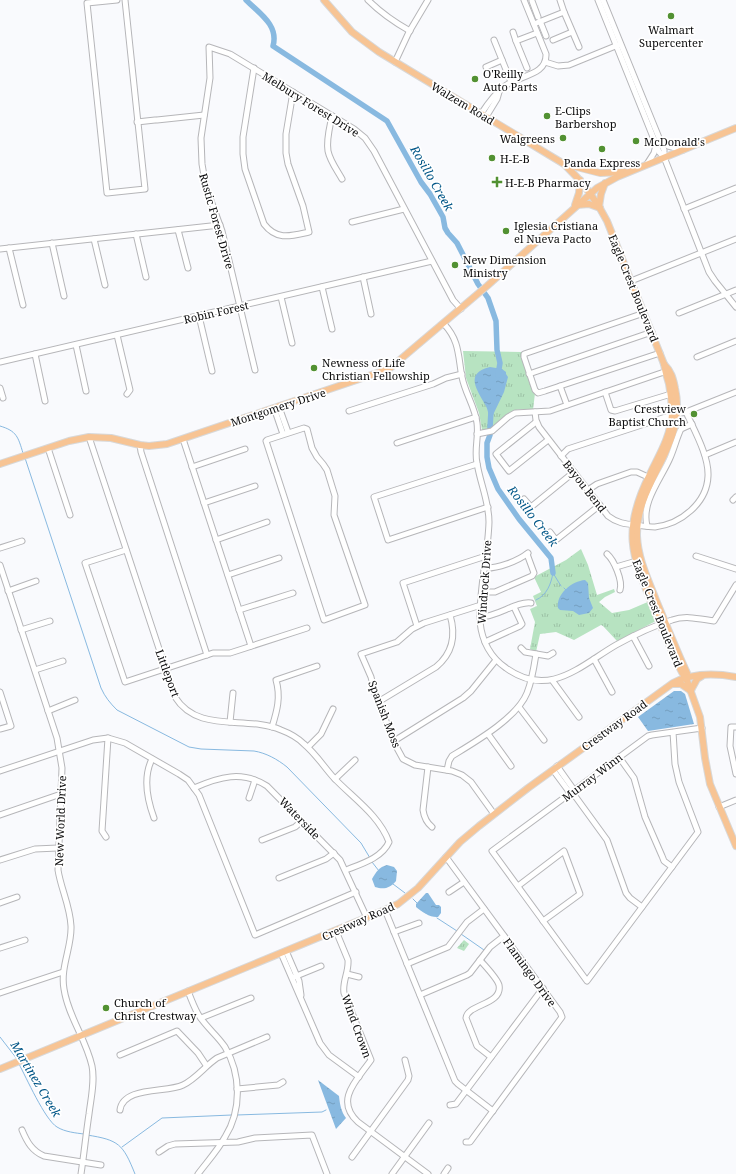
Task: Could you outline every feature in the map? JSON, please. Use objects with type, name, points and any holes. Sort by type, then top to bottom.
[{"type":"main road","name":"Walzem Road","points":[[324,0],[352,32],[369,45],[564,164],[580,180],[590,193]]},
{"type":"main road","points":[[590,193],[630,171],[736,128]]},
{"type":"main road","points":[[564,164],[600,172],[630,171]]},
{"type":"main road","points":[[580,180],[576,207],[589,204],[600,207],[601,194],[606,183]]},
{"type":"main road","name":"Montgomery Drive","points":[[0,464],[69,440],[89,436],[110,438],[149,446],[183,439],[389,369],[488,286],[590,193]]},
{"type":"main road","name":"Eagle Crest Boulevard","points":[[590,193],[600,207],[608,223],[664,364],[676,390],[675,414],[671,441],[644,499],[635,525]]},
{"type":"main road","name":"Eagle Crest Boulevard","points":[[667,371],[670,394],[675,414],[665,441],[636,506],[635,525],[638,560],[678,663],[691,690],[702,728],[710,784],[736,846]]},
{"type":"main road","name":"Eagle Crest Boulevard","points":[[663,623],[687,673],[686,678]]},
{"type":"main road","points":[[671,684],[679,673],[678,663]]},
{"type":"main road","points":[[684,667],[689,672],[703,675],[723,675],[736,677]]},
{"type":"main road","points":[[671,684],[681,684],[691,690],[697,679],[703,675]]},
{"type":"main road","name":"Crestway Road","points":[[0,1069],[398,904],[418,888],[460,842],[555,768],[671,684],[686,678],[703,675]]},
{"type":"street","points":[[117,0],[87,4],[107,193],[144,189],[125,0]]},
{"type":"street","points":[[368,0],[387,18],[410,31]]},
{"type":"street","points":[[395,62],[410,31],[428,0]]},
{"type":"street","points":[[484,115],[497,99],[499,92],[503,87],[511,82],[540,70],[545,62],[546,54],[525,2],[533,0],[546,36]]},
{"type":"street","points":[[560,0],[578,47]]},
{"type":"street","points":[[598,0],[664,150],[664,158]]},
{"type":"street","points":[[604,0],[619,45],[659,152],[664,158],[702,253],[715,281],[736,307]]},
{"type":"street","points":[[534,24],[539,19],[564,12]]},
{"type":"street","points":[[513,32],[527,68]]},
{"type":"street","points":[[553,40],[572,32]]},
{"type":"street","points":[[516,41],[537,33]]},
{"type":"street","points":[[494,40],[511,82]]},
{"type":"street","points":[[545,62],[558,66],[569,65],[619,45]]},
{"type":"street","name":"Melbury Forest Drive","points":[[209,47],[230,54],[254,68],[354,129],[367,140],[460,310]]},
{"type":"street","name":"Rustic Forest Drive","points":[[209,47],[210,78],[201,138],[202,169],[206,187],[220,225],[255,370]]},
{"type":"street","points":[[486,67],[502,60]]},
{"type":"street","points":[[254,68],[243,144],[243,160],[262,220],[267,228],[277,235],[284,237],[309,232],[286,153],[286,134],[293,92]]},
{"type":"street","points":[[137,122],[204,114]]},
{"type":"street","points":[[332,116],[328,151],[342,179]]},
{"type":"street","points":[[659,139],[668,146],[683,150]]},
{"type":"street","points":[[647,164],[654,153],[656,144]]},
{"type":"street","points":[[684,209],[736,188]]},
{"type":"street","points":[[352,222],[404,209]]},
{"type":"street","points":[[0,248],[220,225]]},
{"type":"street","points":[[178,230],[188,268]]},
{"type":"street","points":[[136,234],[146,277]]},
{"type":"street","points":[[94,238],[105,286]]},
{"type":"street","points":[[632,281],[736,239]]},
{"type":"street","points":[[52,243],[64,296]]},
{"type":"street","points":[[9,248],[23,305]]},
{"type":"street","name":"Robin Forest","points":[[0,362],[432,261]]},
{"type":"street","points":[[362,277],[371,314]]},
{"type":"street","points":[[322,287],[332,329]]},
{"type":"street","points":[[680,313],[736,290]]},
{"type":"street","points":[[281,297],[292,343]]},
{"type":"street","points":[[644,313],[524,354],[529,374],[536,392],[545,391],[660,353]]},
{"type":"street","points":[[199,316],[212,371]]},
{"type":"street","name":"Windrock Drive","points":[[444,324],[457,345],[462,374],[476,417],[477,464],[486,494],[489,524],[480,628],[485,642],[496,660],[514,673],[531,679],[552,680],[570,674],[594,658],[633,636],[663,623],[680,618],[714,621],[736,585]]},
{"type":"street","points":[[529,374],[652,332]]},
{"type":"street","points":[[117,335],[130,390],[127,394]]},
{"type":"street","points":[[697,357],[736,342]]},
{"type":"street","points":[[76,345],[86,391]]},
{"type":"street","points":[[35,354],[45,401]]},
{"type":"street","points":[[477,434],[492,430],[515,413],[550,411],[667,371]]},
{"type":"street","points":[[349,412],[433,384],[446,378],[462,374]]},
{"type":"street","points":[[560,386],[566,405]]},
{"type":"street","points":[[0,388],[3,398]]},
{"type":"street","points":[[605,392],[611,410],[615,411],[670,394]]},
{"type":"street","points":[[561,456],[568,449],[675,414],[686,412],[736,392]]},
{"type":"street","points":[[277,408],[286,433]]},
{"type":"street","name":"Bayou Bend","points":[[535,412],[538,427],[608,516],[614,521],[635,525],[658,526],[680,518],[689,512],[698,503],[705,490],[708,479],[705,455],[686,412]]},
{"type":"street","points":[[397,443],[476,417]]},
{"type":"street","points":[[536,422],[496,454],[508,471],[548,440]]},
{"type":"street","points":[[647,526],[645,515],[650,497],[669,460],[681,429],[692,424]]},
{"type":"street","points":[[306,428],[312,448],[327,470],[335,496],[334,515],[365,605],[324,620],[266,443],[267,440],[286,433],[306,428]]},
{"type":"street","name":"Littleport","points":[[89,436],[175,697],[187,711],[195,716],[204,719],[260,724],[272,727],[296,737],[308,747],[336,779],[374,817],[382,828],[389,842],[383,851],[374,857],[346,870]]},
{"type":"street","points":[[183,439],[251,646]]},
{"type":"street","points":[[705,455],[736,442]]},
{"type":"street","points":[[140,445],[207,655]]},
{"type":"street","points":[[48,448],[70,515]]},
{"type":"street","points":[[192,467],[245,449]]},
{"type":"street","points":[[477,464],[374,497],[388,540],[488,507]]},
{"type":"street","points":[[524,498],[530,507],[574,472]]},
{"type":"street","points":[[588,490],[597,484],[631,472],[637,472],[648,477]]},
{"type":"street","points":[[204,503],[255,486]]},
{"type":"street","points":[[550,532],[556,540],[600,505]]},
{"type":"street","points":[[216,540],[267,522]]},
{"type":"street","points":[[0,548],[22,541]]},
{"type":"street","points":[[126,550],[85,563],[125,682],[207,655],[230,653],[307,628]]},
{"type":"street","points":[[482,592],[494,592],[532,576],[534,573],[528,553],[522,557],[494,568],[484,568]]},
{"type":"street","points":[[607,554],[611,557],[616,567],[621,585],[620,590]]},
{"type":"street","points":[[481,605],[416,626],[403,583],[486,556]]},
{"type":"street","points":[[696,556],[736,569]]},
{"type":"street","points":[[228,575],[280,558]]},
{"type":"street","points":[[616,567],[638,560]]},
{"type":"street","name":"New World Drive","points":[[0,565],[60,751],[62,768],[58,848],[59,876],[69,911],[71,927],[70,940],[63,972],[65,996],[90,1060],[93,1074],[81,1174]]},
{"type":"street","points":[[8,590],[36,581]]},
{"type":"street","points":[[239,610],[293,593]]},
{"type":"street","points":[[480,617],[493,616],[522,603],[531,603]]},
{"type":"street","points":[[485,642],[499,637],[521,625],[514,607]]},
{"type":"street","points":[[378,702],[436,667],[443,661],[450,650],[454,637],[454,628],[450,615]]},
{"type":"street","points":[[21,630],[50,621]]},
{"type":"street","name":"Spanish Moss","points":[[416,626],[397,642],[361,654],[371,677],[373,690],[394,741],[404,759],[414,765],[447,770],[462,775],[471,782],[494,814]]},
{"type":"street","points":[[633,636],[649,666]]},
{"type":"street","points":[[521,648],[525,652],[548,656],[553,654]]},
{"type":"street","points":[[447,770],[449,760],[452,756],[488,734],[519,707],[528,692],[536,654]]},
{"type":"street","points":[[594,658],[612,692]]},
{"type":"street","points":[[394,741],[463,698],[471,691],[496,660]]},
{"type":"street","points":[[35,670],[63,661]]},
{"type":"street","points":[[272,727],[279,699],[279,689],[276,680],[317,666]]},
{"type":"street","points":[[552,680],[579,717]]},
{"type":"street","points":[[0,692],[11,726],[0,729]]},
{"type":"street","points":[[230,722],[233,693]]},
{"type":"street","points":[[48,711],[75,700]]},
{"type":"street","points":[[519,707],[544,740]]},
{"type":"street","points":[[308,747],[321,734],[333,709]]},
{"type":"street","points":[[734,727],[730,746],[736,774]]},
{"type":"street","name":"Murray Winn","points":[[518,886],[492,851],[573,793],[648,736],[702,728]]},
{"type":"street","points":[[543,921],[580,894],[564,851],[518,886],[543,921],[588,981],[698,832],[679,782],[675,764],[673,732]]},
{"type":"street","points":[[488,734],[511,766]]},
{"type":"street","points":[[106,837],[102,831],[108,738]]},
{"type":"street","points":[[0,771],[93,740],[108,738],[125,743],[179,774],[188,780],[200,799],[255,934],[356,892]]},
{"type":"street","points":[[619,757],[634,778],[645,817],[664,860],[672,867]]},
{"type":"street","points":[[152,759],[149,766],[147,794],[154,818]]},
{"type":"street","points":[[336,779],[355,760]]},
{"type":"street","points":[[428,768],[423,810],[424,816],[429,825],[432,827]]},
{"type":"street","points":[[555,768],[607,840],[626,893],[642,907]]},
{"type":"street","name":"Waterside","points":[[194,788],[214,780],[228,777],[247,778],[263,783],[334,853],[342,863],[367,918]]},
{"type":"street","points":[[249,798],[255,780]]},
{"type":"street","points":[[0,815],[61,794]]},
{"type":"street","points":[[719,807],[736,800]]},
{"type":"street","points":[[262,840],[295,826],[302,821]]},
{"type":"street","points":[[0,860],[35,849],[58,848]]},
{"type":"street","points":[[279,878],[326,859],[334,853]]},
{"type":"street","name":"Flamingo Drive","points":[[446,857],[543,988],[562,1017],[470,1142],[466,1142]]},
{"type":"street","points":[[449,892],[464,882]]},
{"type":"street","points":[[0,903],[17,897]]},
{"type":"street","points":[[407,964],[448,947],[467,922],[484,909]]},
{"type":"street","points":[[386,910],[455,1081],[493,1111]]},
{"type":"street","points":[[394,932],[419,922]]},
{"type":"street","name":"Wind Crown","points":[[336,931],[348,960],[347,974],[343,988],[344,993],[371,1060],[350,1090],[347,1104],[349,1111],[353,1117],[371,1132],[428,1174]]},
{"type":"street","points":[[420,994],[467,976],[492,945],[504,936]]},
{"type":"street","points":[[0,948],[25,940]]},
{"type":"street","points":[[284,952],[294,977],[300,987],[301,998],[320,1043],[329,1055],[359,1077]]},
{"type":"street","points":[[480,960],[498,984],[499,989],[494,998],[488,1003],[470,1010],[466,1018],[477,1046],[491,1057]]},
{"type":"street","points":[[294,977],[321,966]]},
{"type":"street","points":[[0,993],[63,972]]},
{"type":"street","points":[[347,974],[359,977]]},
{"type":"street","points":[[450,1105],[456,1104],[543,988]]},
{"type":"street","points":[[188,991],[198,1014],[228,1053],[235,1072],[237,1089],[236,1110],[229,1130],[198,1174]]},
{"type":"street","points":[[201,1018],[251,998]]},
{"type":"street","points":[[120,1055],[177,1031],[198,1053],[206,1065]]},
{"type":"street","points":[[120,1110],[122,1103],[142,1091],[171,1089],[184,1084],[192,1079],[206,1065],[217,1058],[268,1037]]},
{"type":"street","points":[[352,1157],[408,1080],[405,1060]]},
{"type":"street","points":[[237,1089],[278,1085],[283,1082]]},
{"type":"street","points":[[392,1174],[429,1123]]},
{"type":"street","points":[[22,1130],[31,1148],[39,1154],[49,1157],[101,1165]]},
{"type":"street","points":[[159,1152],[168,1146],[175,1144],[238,1142],[255,1138],[312,1135],[328,1174]]},
{"type":"street","points":[[444,1174],[448,1168]]},
{"type":"green space","points":[[463,351],[522,352],[522,357],[535,393],[533,410],[513,411],[493,427],[482,430],[479,413],[466,378]]},
{"type":"green space","points":[[581,549],[588,565],[597,595],[614,589],[615,592],[599,602],[612,613],[629,610],[650,601],[656,621],[617,641],[601,625],[574,640],[556,632],[540,634],[536,652],[530,649],[535,622],[530,609],[537,606],[533,596],[541,592],[534,577],[566,560]]},
{"type":"green space","points":[[464,940],[469,944],[464,951],[457,948]]},
{"type":"water","points":[[490,367],[502,369],[506,372],[508,377],[504,392],[492,417],[489,416],[487,407],[476,388],[475,383],[477,373]]},
{"type":"water","points":[[585,580],[588,583],[589,598],[593,608],[589,613],[579,615],[573,611],[560,610],[558,608],[558,603],[562,593],[575,583]]},
{"type":"water","points":[[674,691],[681,691],[685,694],[694,724],[648,731],[638,717]]},
{"type":"water","points":[[387,865],[394,867],[397,871],[396,881],[387,888],[375,887],[372,879],[378,870]]},
{"type":"water","points":[[426,893],[428,893],[436,905],[441,907],[441,913],[438,917],[430,916],[416,907],[416,904]]},
{"type":"water","points":[[318,1080],[339,1096],[341,1108],[346,1118],[336,1129]]},
{"type":"waterway","name":"Rosillo Creek","points":[[246,0],[267,20],[271,26],[274,39],[273,46],[387,121],[421,182],[430,194],[443,217],[445,228],[457,243],[478,284],[488,298],[496,321],[497,350],[500,363],[498,375]]},
{"type":"waterway","name":"Rosillo Creek","points":[[490,428],[491,411]]},
{"type":"waterway","points":[[0,426],[10,430],[16,435],[23,453]]},
{"type":"waterway","name":"Rosillo Creek","points":[[490,435],[487,443],[487,457],[489,468],[498,489],[519,519],[551,558],[553,573]]},
{"type":"waterway","points":[[25,458],[101,688],[110,702],[117,710],[189,747],[201,749],[254,751],[263,753],[275,759],[287,767],[361,843],[370,858]]},
{"type":"waterway","name":"Rosillo Creek","points":[[553,573],[561,586]]},
{"type":"waterway","points":[[536,600],[540,598],[548,589],[553,573]]},
{"type":"waterway","points":[[372,862],[379,871]]},
{"type":"waterway","points":[[393,884],[405,893]]},
{"type":"waterway","points":[[413,899],[417,903]]},
{"type":"waterway","points":[[437,918],[457,931]]},
{"type":"waterway","points":[[461,934],[484,950]]},
{"type":"waterway","name":"Martinez Creek","points":[[0,1037],[17,1059]]},
{"type":"waterway","name":"Martinez Creek","points":[[19,1064],[31,1088],[52,1123],[63,1130],[84,1134]]},
{"type":"waterway","points":[[237,1115],[322,1112],[326,1110]]},
{"type":"waterway","points":[[122,1147],[162,1118],[232,1115]]},
{"type":"waterway","name":"Martinez Creek","points":[[87,1135],[106,1139],[118,1145],[127,1156],[135,1174]]},
{"type":"place","name":"Walmart Supercenter","points":[[671,16]]},
{"type":"place","name":"O'Reilly Auto Parts","points":[[475,79]]},
{"type":"place","name":"E-Clips Barbershop","points":[[547,116]]},
{"type":"place","name":"Walgreens","points":[[563,138]]},
{"type":"place","name":"McDonald's","points":[[636,141]]},
{"type":"place","name":"Panda Express","points":[[602,149]]},
{"type":"place","name":"H-E-B","points":[[492,158]]},
{"type":"place","name":"H-E-B Pharmacy","points":[[497,182]]},
{"type":"place","name":"Iglesia Cristiana el Nueva Pacto","points":[[506,231]]},
{"type":"place","name":"New Dimension Ministry","points":[[455,265]]},
{"type":"place","name":"Newness of Life Christian Fellowship","points":[[314,368]]},
{"type":"place","name":"Crestview Baptist Church","points":[[694,414]]},
{"type":"place","name":"Church of Christ Crestway","points":[[106,1008]]}]
